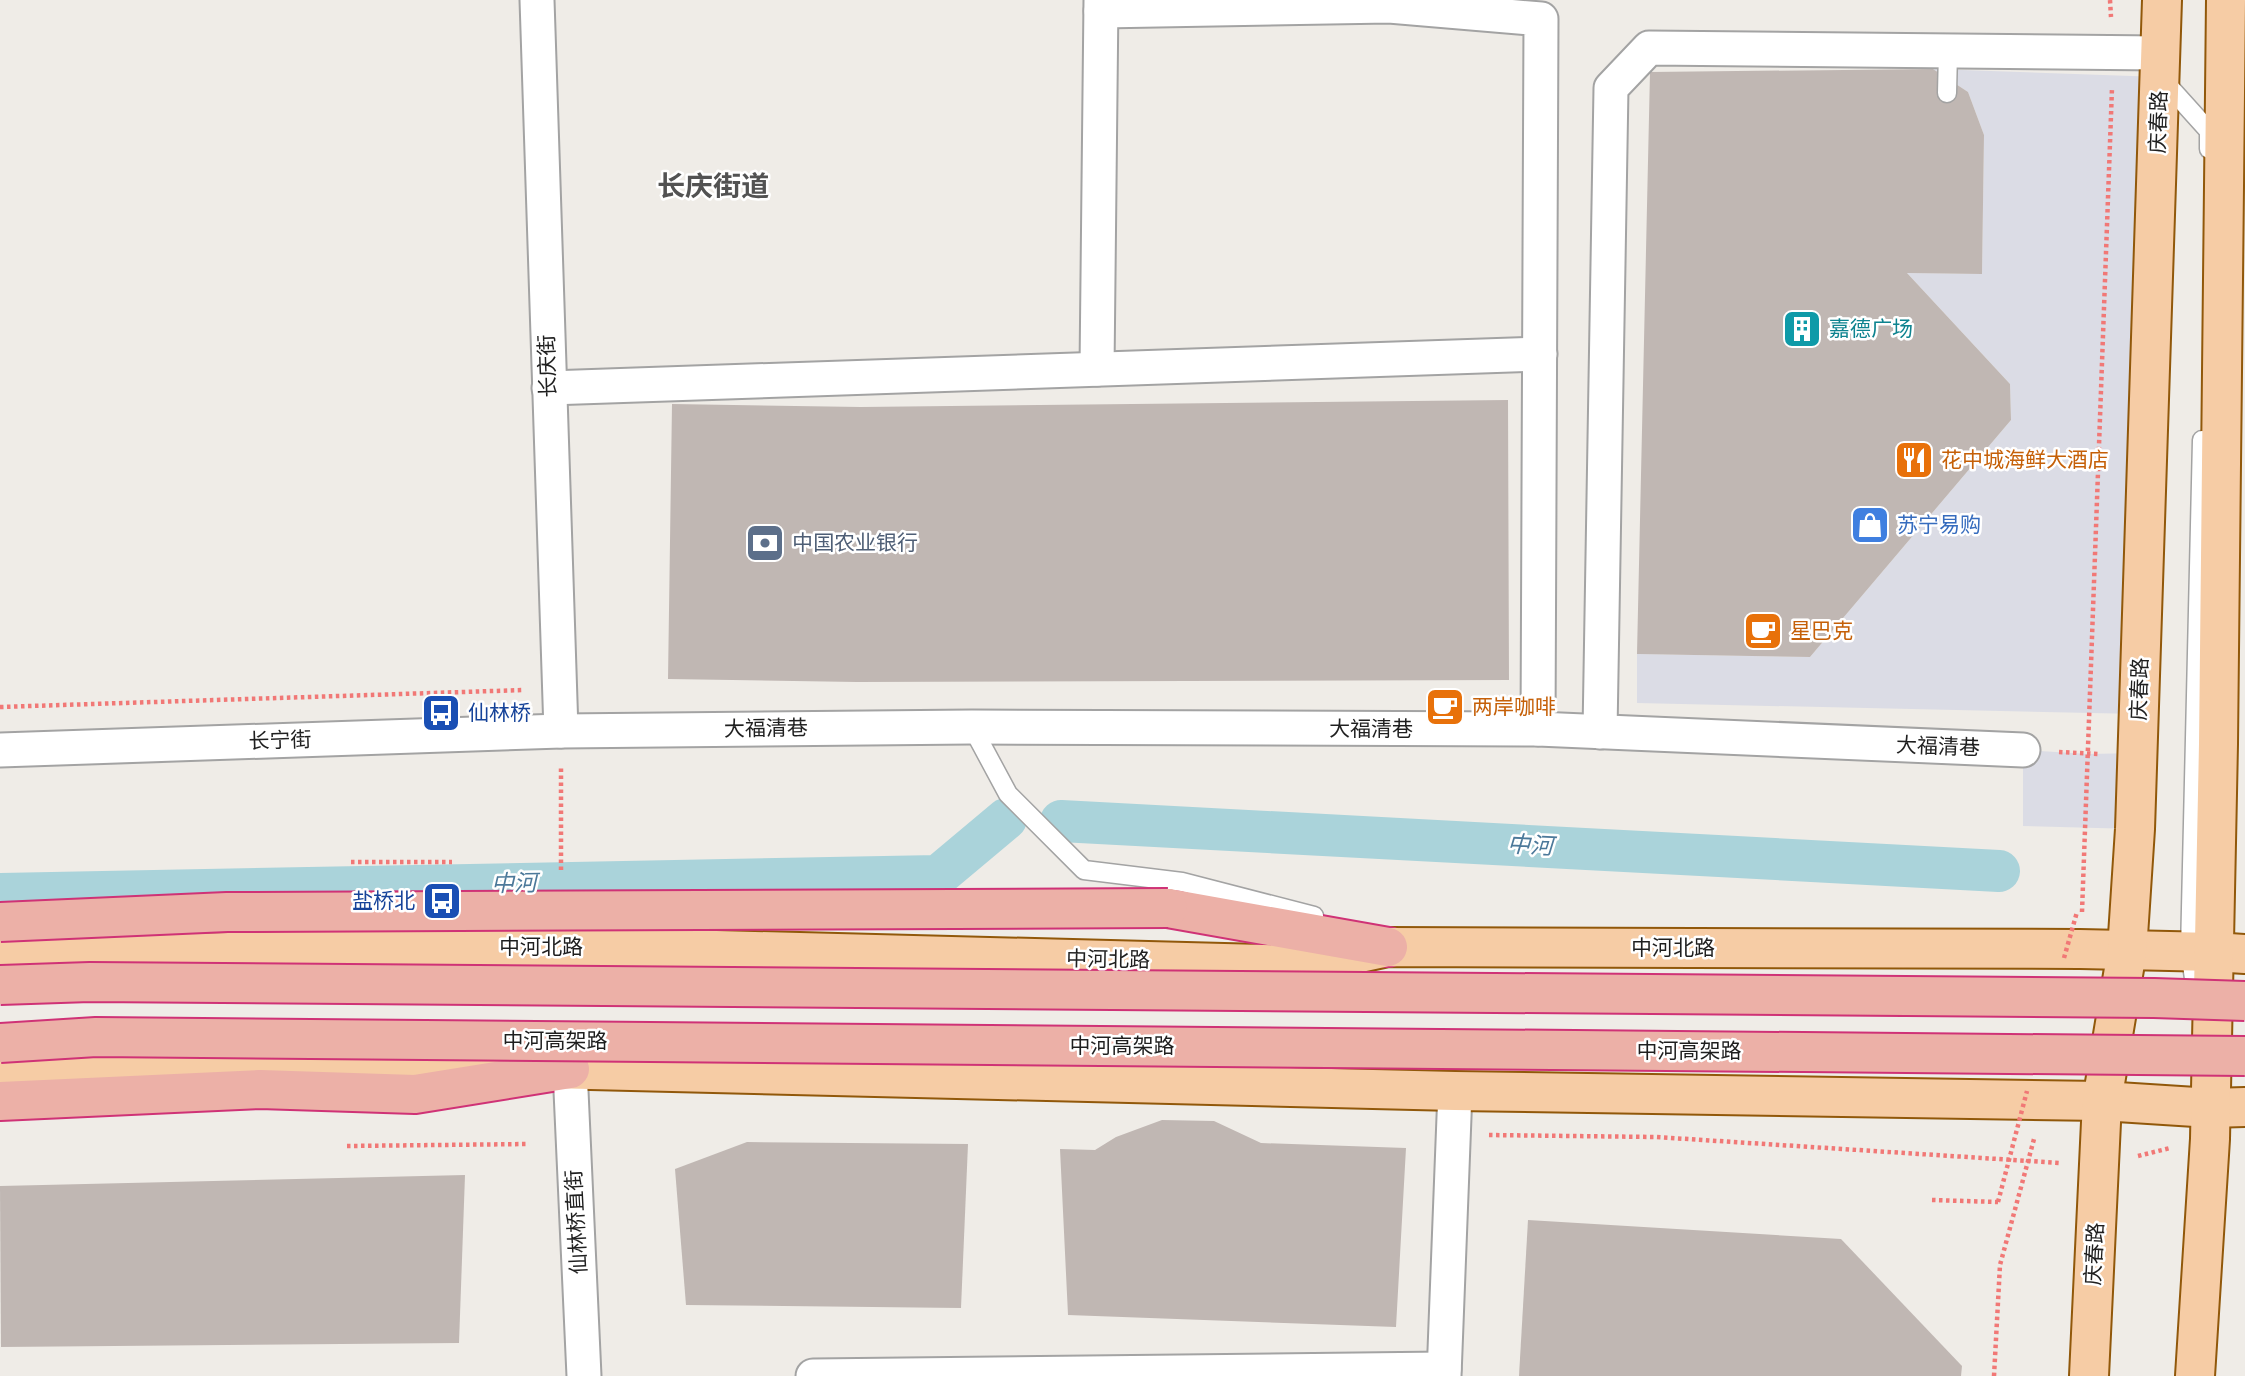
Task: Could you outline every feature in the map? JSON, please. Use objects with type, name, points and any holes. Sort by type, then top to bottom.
[{"type":"highway","points":[[0,922],[241,912],[1168,908],[1388,947]]},
{"type":"highway","points":[[0,985],[131,983],[2154,998],[2245,1002]]},
{"type":"highway","name":"中河高架路","points":[[0,1043],[96,1037],[2245,1056]]},
{"type":"highway","points":[[0,1101],[260,1089],[415,1094],[569,1069]]},
{"type":"main road","name":"庆春路","points":[[2089,1376],[2102,1101],[2127,951],[2139,753],[2162,0]]},
{"type":"main road","points":[[2195,1376],[2222,1118],[2217,952],[2235,52],[2226,0]]},
{"type":"main road","name":"中河北路","points":[[0,956],[564,946],[1304,965],[1388,947],[2080,949],[2217,952]]},
{"type":"main road","points":[[0,1070],[260,1062],[1455,1091],[2102,1101],[2222,1118]]},
{"type":"street","name":"长庆街","points":[[537,0],[561,731]]},
{"type":"street","points":[[1097,369],[1101,5],[1473,6],[1541,19],[1538,729]]},
{"type":"street","points":[[1600,732],[1611,88],[1649,48],[2114,52],[2160,65]]},
{"type":"street","points":[[549,388],[1540,354]]},
{"type":"street","name":"大福清巷","points":[[561,731],[971,727],[1538,729],[2023,750]]},
{"type":"street","name":"长宁街","points":[[0,750],[561,731]]},
{"type":"street","name":"仙林桥直街","points":[[569,1069],[584,1376]]},
{"type":"street","points":[[813,1376],[1444,1372],[1455,1091]]},
{"type":"lane","points":[[1947,93],[1948,52]]},
{"type":"lane","points":[[2160,65],[2209,131],[2205,326]]},
{"type":"lane","points":[[2203,423],[2217,952]]},
{"type":"lane","points":[[971,727],[1008,794],[1084,870],[1182,882],[1436,947]]},
{"type":"path","points":[[2080,949],[2114,52],[2110,0]]},
{"type":"path","points":[[0,707],[560,689]]},
{"type":"path","points":[[2023,750],[2088,754],[2139,753]]},
{"type":"path","points":[[561,792],[561,881]]},
{"type":"path","points":[[351,862],[452,862]]},
{"type":"path","points":[[1994,1376],[2000,1265],[2043,1100]]},
{"type":"path","points":[[1453,1134],[1656,1138],[2099,1165],[2222,1118]]},
{"type":"path","points":[[347,1146],[529,1144]]},
{"type":"path","points":[[1932,1200],[1998,1202]]},
{"type":"shaded area","points":[[1933,69],[2160,77],[2139,714],[1637,703],[1637,654],[1810,657],[2011,420],[2010,384],[1907,273],[1982,274],[1984,135],[1968,92]]},
{"type":"shaded area","points":[[2023,750],[2088,754],[2139,753],[2135,829],[2023,826]]},
{"type":"building","name":"嘉德广场","points":[[1933,69],[1968,92],[1984,135],[1982,274],[1907,273],[2010,384],[2011,420],[1810,657],[1637,654],[1650,72]]},
{"type":"building","points":[[1508,400],[1509,680],[857,682],[668,679],[672,404],[861,407]]},
{"type":"building","points":[[1162,1120],[1214,1121],[1261,1143],[1406,1148],[1396,1327],[1068,1315],[1060,1149],[1095,1150],[1116,1137]]},
{"type":"building","points":[[747,1142],[968,1144],[961,1308],[686,1305],[675,1169]]},
{"type":"building","points":[[465,1175],[459,1343],[1,1347],[0,1186]]},
{"type":"building","points":[[1528,1220],[1841,1239],[1962,1366],[1961,1376],[1519,1376]]},
{"type":"waterway","name":"中河","points":[[0,894],[938,876],[1006,819]]},
{"type":"waterway","name":"中河","points":[[1061,821],[1999,871]]},
{"type":"place","name":"嘉德广场","points":[[1802,329]]},
{"type":"place","name":"花中城海鲜大酒店","points":[[1914,460]]},
{"type":"place","name":"苏宁易购","points":[[1870,525]]},
{"type":"place","name":"中国农业银行","points":[[765,543]]},
{"type":"place","name":"星巴克","points":[[1763,631]]},
{"type":"place","name":"两岸咖啡","points":[[1445,707]]},
{"type":"place","name":"仙林桥","points":[[441,713]]},
{"type":"place","name":"盐桥北","points":[[442,901]]},
{"type":"district","name":"长庆街道","points":[[713,187]]}]
